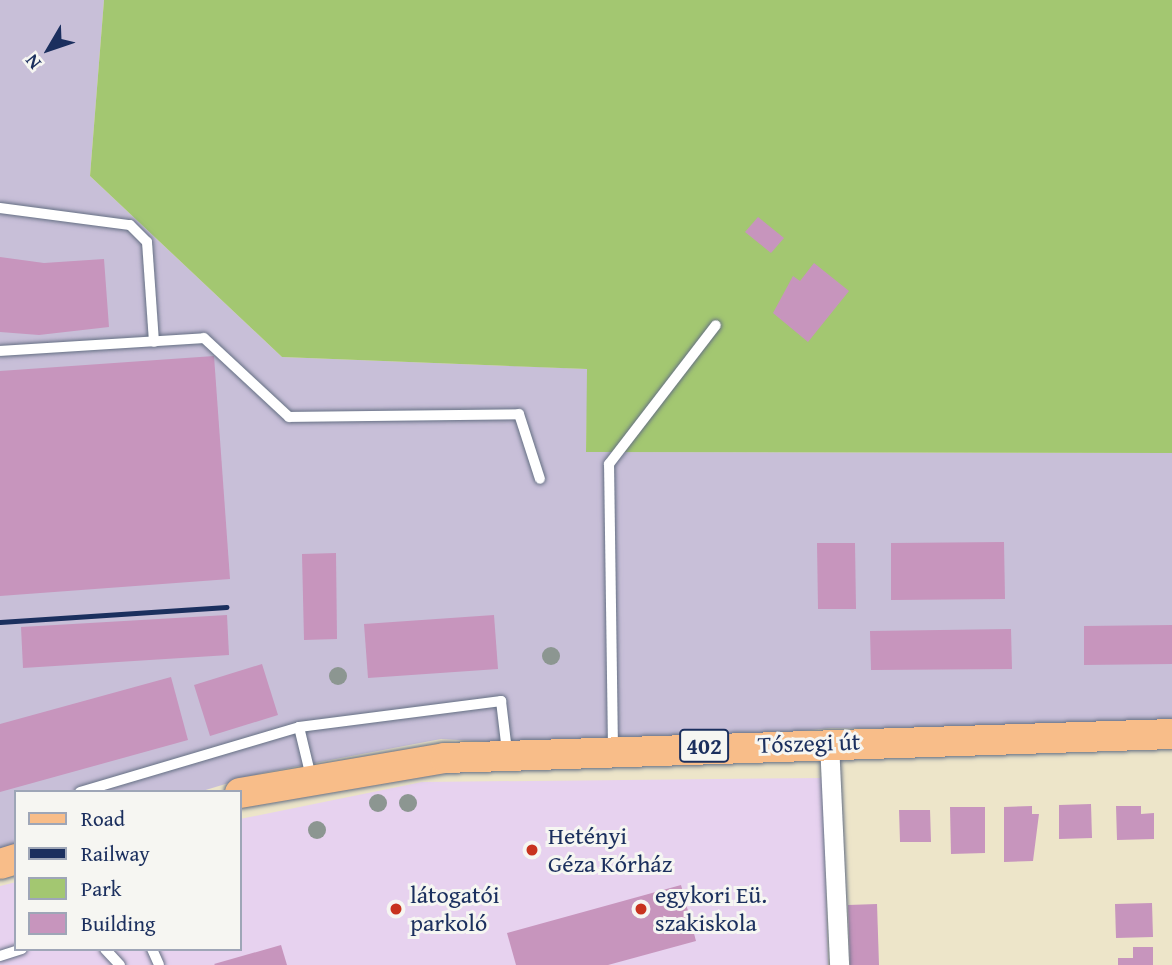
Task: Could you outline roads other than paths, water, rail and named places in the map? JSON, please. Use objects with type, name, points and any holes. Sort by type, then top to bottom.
[{"type":"main road","name":"Tószegi út","points":[[242,793],[311,777],[508,755],[829,742],[1172,734]]},
{"type":"street","points":[[829,742],[839,965]]},
{"type":"lane","points":[[0,208],[130,225],[147,242],[154,342]]},
{"type":"lane","points":[[613,749],[609,464],[716,326]]},
{"type":"lane","points":[[0,351],[204,338],[289,417],[519,414],[540,479]]},
{"type":"lane","points":[[87,790],[299,727],[501,701],[508,755]]},
{"type":"lane","points":[[299,727],[311,777]]},
{"type":"lane","points":[[107,951],[120,965]]},
{"type":"railway","points":[[0,622],[227,607]]},
{"type":"place","name":"Hetényi Géza Kórház","points":[[532,850]]},
{"type":"place","name":"látogatói parkoló","points":[[396,909]]},
{"type":"place","name":"egykori Eü. szakiskola","points":[[641,909]]}]
